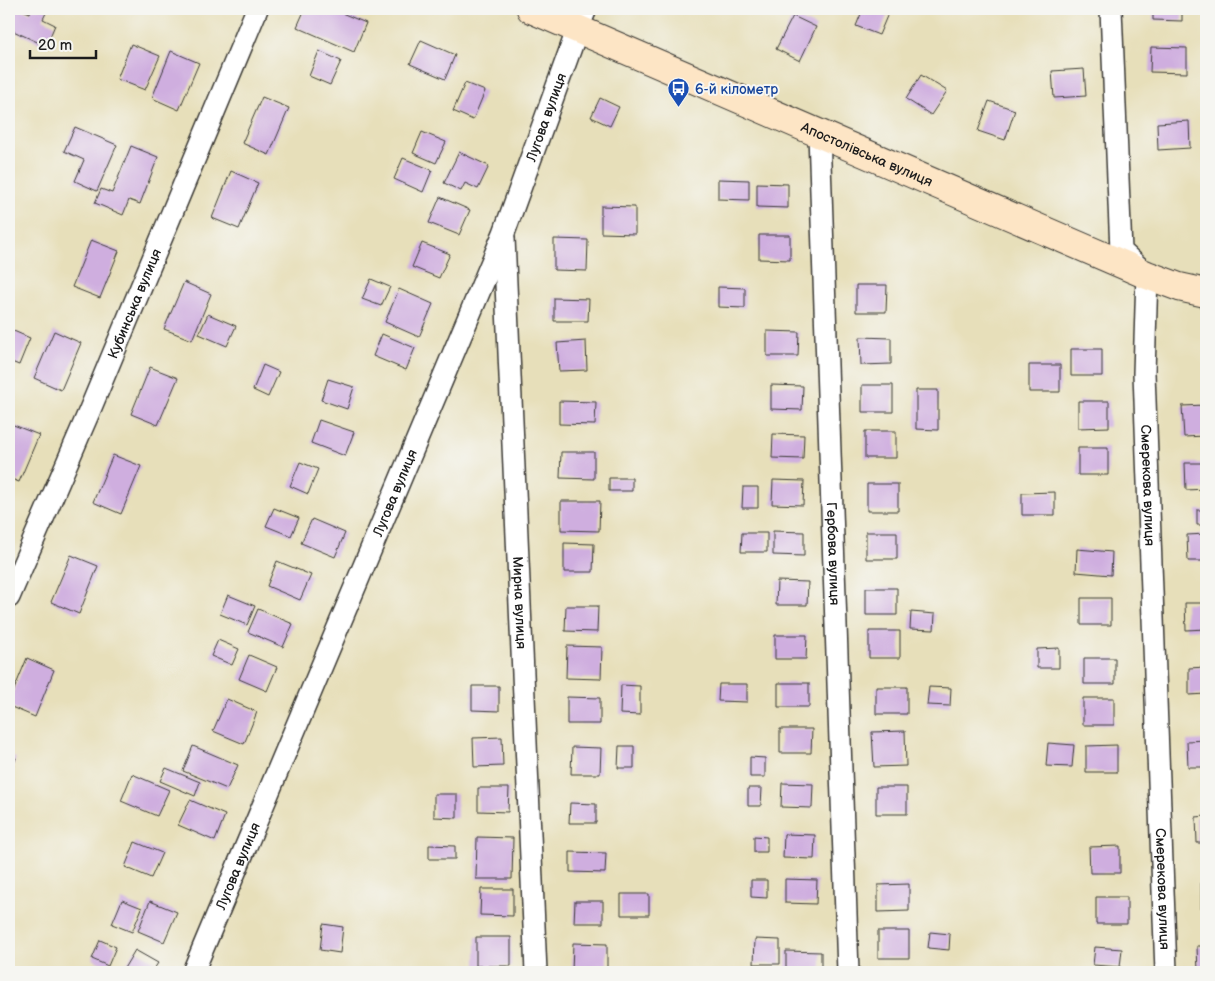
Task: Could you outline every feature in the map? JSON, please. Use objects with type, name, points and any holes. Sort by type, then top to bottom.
[{"type":"street","name":"Кубинська вулиця","points":[[9,597],[89,412],[257,9]]},
{"type":"street","name":"Апостолівська вулиця","points":[[532,9],[582,18],[819,134],[1148,275],[1179,287],[1206,293]]},
{"type":"street","points":[[1111,9],[1121,251],[1148,275]]},
{"type":"street","name":"Лугова вулиця","points":[[194,972],[504,233],[582,18]]},
{"type":"street","name":"Гербова вулиця","points":[[819,134],[848,972]]},
{"type":"street","name":"Мирна вулиця","points":[[504,233],[536,972]]},
{"type":"street","name":"Смерекова вулиця","points":[[1148,275],[1144,373],[1166,972]]},
{"type":"building","points":[[9,9],[20,9],[30,13],[31,9],[48,9],[43,19],[55,25],[46,46],[9,29]]},
{"type":"building","points":[[305,9],[332,9],[366,23],[354,52],[297,27]]},
{"type":"building","points":[[863,9],[890,9],[879,35],[856,26]]},
{"type":"building","points":[[1153,9],[1182,9],[1182,21],[1153,20]]},
{"type":"building","points":[[793,16],[816,27],[800,61],[776,49]]},
{"type":"building","points":[[421,40],[455,55],[445,79],[410,64]]},
{"type":"building","points":[[131,44],[160,56],[145,90],[117,79]]},
{"type":"building","points":[[1151,47],[1187,48],[1187,73],[1150,72]]},
{"type":"building","points":[[171,51],[199,63],[179,110],[152,98]]},
{"type":"building","points":[[319,51],[341,61],[330,85],[309,76]]},
{"type":"building","points":[[1084,69],[1086,96],[1054,98],[1052,71]]},
{"type":"building","points":[[921,75],[947,91],[931,115],[906,99]]},
{"type":"building","points":[[465,83],[485,91],[473,120],[453,111]]},
{"type":"building","points":[[262,97],[289,108],[269,155],[242,143]]},
{"type":"building","points":[[600,98],[619,107],[610,126],[591,117]]},
{"type":"building","points":[[989,101],[1015,110],[1005,140],[978,131]]},
{"type":"building","points":[[1189,121],[1190,148],[1158,150],[1157,123]]},
{"type":"building","points":[[75,127],[117,145],[97,191],[75,181],[84,160],[64,151]]},
{"type":"building","points":[[422,132],[446,142],[436,163],[413,153]]},
{"type":"building","points":[[131,146],[158,157],[140,204],[129,200],[123,215],[95,203],[101,189],[112,193]]},
{"type":"building","points":[[459,152],[489,166],[478,189],[465,183],[461,191],[444,183]]},
{"type":"building","points":[[403,158],[432,170],[423,192],[394,179]]},
{"type":"building","points":[[231,171],[258,183],[239,229],[212,218]]},
{"type":"building","points":[[718,179],[749,180],[749,200],[718,199]]},
{"type":"building","points":[[757,183],[788,184],[788,208],[757,207]]},
{"type":"building","points":[[440,197],[470,210],[459,235],[429,223]]},
{"type":"building","points":[[601,206],[635,207],[635,234],[601,233]]},
{"type":"building","points":[[759,235],[790,235],[790,260],[759,259]]},
{"type":"building","points":[[554,239],[588,240],[587,271],[554,270]]},
{"type":"building","points":[[91,240],[119,251],[100,298],[72,287]]},
{"type":"building","points":[[422,243],[450,254],[439,278],[412,267]]},
{"type":"building","points":[[371,279],[390,287],[381,306],[362,299]]},
{"type":"building","points":[[184,282],[211,294],[192,340],[164,329]]},
{"type":"building","points":[[856,285],[887,285],[886,312],[856,312]]},
{"type":"building","points":[[718,287],[745,288],[745,308],[718,307]]},
{"type":"building","points":[[399,289],[433,304],[419,337],[385,322]]},
{"type":"building","points":[[554,298],[589,299],[588,321],[554,321]]},
{"type":"building","points":[[208,314],[236,326],[227,346],[199,334]]},
{"type":"building","points":[[9,329],[30,338],[19,365],[9,361]]},
{"type":"building","points":[[54,331],[81,343],[61,390],[34,378]]},
{"type":"building","points":[[767,331],[799,332],[798,356],[767,356]]},
{"type":"building","points":[[382,334],[415,348],[406,370],[373,356]]},
{"type":"building","points":[[860,337],[891,338],[891,364],[861,365]]},
{"type":"building","points":[[586,341],[587,370],[559,371],[557,343]]},
{"type":"building","points":[[1071,349],[1102,349],[1102,376],[1071,376]]},
{"type":"building","points":[[263,365],[279,372],[268,397],[253,390]]},
{"type":"building","points":[[1029,365],[1060,365],[1060,392],[1029,392]]},
{"type":"building","points":[[150,367],[178,378],[158,425],[131,414]]},
{"type":"building","points":[[328,379],[354,387],[347,409],[321,400]]},
{"type":"building","points":[[771,385],[803,386],[802,410],[771,409]]},
{"type":"building","points":[[862,385],[893,385],[893,412],[862,412]]},
{"type":"building","points":[[916,390],[938,390],[938,430],[916,429]]},
{"type":"building","points":[[559,401],[596,402],[595,425],[559,424]]},
{"type":"building","points":[[1078,401],[1109,401],[1109,427],[1078,428]]},
{"type":"building","points":[[1206,405],[1206,436],[1184,437],[1182,406]]},
{"type":"building","points":[[319,420],[354,432],[345,456],[311,443]]},
{"type":"building","points":[[11,424],[39,435],[19,482],[9,478],[9,430]]},
{"type":"building","points":[[865,431],[896,431],[896,458],[865,458]]},
{"type":"building","points":[[773,434],[804,435],[803,459],[772,458]]},
{"type":"building","points":[[1078,448],[1108,448],[1108,475],[1078,475]]},
{"type":"building","points":[[561,452],[594,452],[594,479],[560,478]]},
{"type":"building","points":[[113,455],[141,466],[121,514],[93,502]]},
{"type":"building","points":[[300,462],[318,469],[308,494],[290,486]]},
{"type":"building","points":[[1185,463],[1206,463],[1206,489],[1186,490]]},
{"type":"building","points":[[609,478],[632,478],[632,491],[609,491]]},
{"type":"building","points":[[773,480],[804,481],[803,505],[772,504]]},
{"type":"building","points":[[867,484],[898,484],[898,511],[867,511]]},
{"type":"building","points":[[743,487],[758,487],[758,508],[742,508]]},
{"type":"building","points":[[1055,492],[1055,515],[1022,515],[1022,493]]},
{"type":"building","points":[[561,501],[600,501],[599,531],[561,530]]},
{"type":"building","points":[[274,508],[299,518],[291,536],[266,526]]},
{"type":"building","points":[[1197,510],[1206,510],[1206,525],[1197,525]]},
{"type":"building","points":[[312,519],[345,533],[335,557],[301,543]]},
{"type":"building","points":[[773,531],[804,532],[804,556],[773,555]]},
{"type":"building","points":[[866,532],[897,532],[897,559],[866,559]]},
{"type":"building","points":[[742,533],[767,533],[767,552],[741,552]]},
{"type":"building","points":[[1206,534],[1206,561],[1188,561],[1187,535]]},
{"type":"building","points":[[564,543],[594,544],[593,572],[564,572]]},
{"type":"building","points":[[1077,549],[1112,552],[1111,575],[1076,572]]},
{"type":"building","points":[[71,555],[98,566],[79,614],[51,602]]},
{"type":"building","points":[[277,561],[311,575],[300,600],[267,586]]},
{"type":"building","points":[[777,581],[808,582],[807,605],[776,605]]},
{"type":"building","points":[[866,588],[897,588],[897,615],[866,615]]},
{"type":"building","points":[[228,595],[255,606],[247,625],[220,614]]},
{"type":"building","points":[[1081,598],[1111,598],[1111,625],[1081,625]]},
{"type":"building","points":[[1185,603],[1206,603],[1206,629],[1186,630]]},
{"type":"building","points":[[566,606],[598,606],[597,632],[565,631]]},
{"type":"building","points":[[258,609],[293,624],[283,647],[248,632]]},
{"type":"building","points":[[911,612],[935,614],[934,630],[910,629]]},
{"type":"building","points":[[869,631],[900,631],[900,658],[869,658]]},
{"type":"building","points":[[775,635],[807,635],[806,659],[775,659]]},
{"type":"building","points":[[218,640],[239,649],[232,665],[211,656]]},
{"type":"building","points":[[567,646],[602,647],[601,679],[566,678]]},
{"type":"building","points":[[1059,648],[1059,668],[1037,668],[1037,649]]},
{"type":"building","points":[[249,655],[277,667],[267,691],[239,679]]},
{"type":"building","points":[[27,658],[54,670],[35,717],[9,706]]},
{"type":"building","points":[[1084,658],[1115,658],[1115,684],[1084,684]]},
{"type":"building","points":[[1206,667],[1206,694],[1189,695],[1189,668]]},
{"type":"building","points":[[778,683],[809,683],[809,707],[778,707]]},
{"type":"building","points":[[719,684],[747,684],[747,702],[718,701]]},
{"type":"building","points":[[621,685],[640,686],[640,715],[620,714]]},
{"type":"building","points":[[472,686],[499,686],[499,711],[472,710]]},
{"type":"building","points":[[876,687],[907,687],[907,714],[876,714]]},
{"type":"building","points":[[929,687],[951,688],[950,706],[927,705]]},
{"type":"building","points":[[567,697],[600,698],[600,724],[567,724]]},
{"type":"building","points":[[1083,698],[1114,698],[1114,725],[1083,725]]},
{"type":"building","points":[[227,699],[257,712],[244,744],[213,731]]},
{"type":"building","points":[[780,729],[812,729],[811,753],[780,753]]},
{"type":"building","points":[[905,731],[906,766],[874,767],[872,732]]},
{"type":"building","points":[[502,737],[503,766],[474,767],[473,738]]},
{"type":"building","points":[[1206,740],[1206,767],[1188,767],[1187,741]]},
{"type":"building","points":[[1048,743],[1074,745],[1072,767],[1046,766]]},
{"type":"building","points":[[1117,745],[1117,772],[1086,772],[1086,746]]},
{"type":"building","points":[[193,746],[238,765],[227,789],[183,771]]},
{"type":"building","points":[[619,746],[634,746],[634,768],[618,768]]},
{"type":"building","points":[[572,747],[601,748],[600,774],[571,774]]},
{"type":"building","points":[[9,755],[16,758],[9,777]]},
{"type":"building","points":[[750,757],[765,758],[765,777],[750,777]]},
{"type":"building","points":[[166,768],[200,782],[195,796],[160,781]]},
{"type":"building","points":[[132,774],[169,790],[157,816],[121,801]]},
{"type":"building","points":[[782,783],[813,784],[812,808],[781,807]]},
{"type":"building","points":[[876,787],[907,787],[907,814],[876,814]]},
{"type":"building","points":[[478,788],[509,788],[508,812],[478,811]]},
{"type":"building","points":[[748,788],[762,788],[761,806],[748,806]]},
{"type":"building","points":[[434,794],[457,794],[457,818],[434,817]]},
{"type":"building","points":[[190,800],[225,815],[215,841],[178,825]]},
{"type":"building","points":[[570,803],[596,804],[596,823],[569,823]]},
{"type":"building","points":[[1206,816],[1206,843],[1197,843],[1196,817]]},
{"type":"building","points":[[784,834],[815,835],[814,859],[783,858]]},
{"type":"building","points":[[754,836],[767,837],[767,852],[754,852]]},
{"type":"building","points":[[477,837],[513,838],[512,879],[476,879]]},
{"type":"building","points":[[135,842],[162,853],[151,878],[125,867]]},
{"type":"building","points":[[429,845],[455,846],[455,859],[429,859]]},
{"type":"building","points":[[1120,846],[1120,873],[1090,873],[1089,847]]},
{"type":"building","points":[[570,852],[606,853],[605,873],[570,872]]},
{"type":"building","points":[[785,879],[817,880],[816,904],[785,903]]},
{"type":"building","points":[[751,880],[767,880],[767,898],[751,897]]},
{"type":"building","points":[[1201,883],[1206,883],[1206,909],[1201,909]]},
{"type":"building","points":[[909,884],[909,911],[878,912],[878,885]]},
{"type":"building","points":[[481,889],[513,889],[513,916],[480,915]]},
{"type":"building","points":[[621,894],[649,894],[649,915],[621,915]]},
{"type":"building","points":[[1096,897],[1127,897],[1127,924],[1096,924]]},
{"type":"building","points":[[122,900],[142,908],[132,932],[112,924]]},
{"type":"building","points":[[150,901],[177,912],[164,942],[138,931]]},
{"type":"building","points":[[575,901],[603,901],[603,923],[574,923]]},
{"type":"building","points":[[323,924],[343,927],[340,953],[320,950]]},
{"type":"building","points":[[878,931],[909,931],[909,958],[878,958]]},
{"type":"building","points":[[930,932],[950,934],[949,950],[928,948]]},
{"type":"building","points":[[476,937],[511,937],[511,966],[476,966]]},
{"type":"building","points":[[755,939],[780,940],[780,964],[754,964]]},
{"type":"building","points":[[100,940],[116,947],[108,966],[92,959]]},
{"type":"building","points":[[573,943],[607,944],[607,972],[572,972]]},
{"type":"building","points":[[1197,946],[1206,946],[1206,972],[1198,972]]},
{"type":"building","points":[[1095,947],[1122,949],[1120,967],[1093,965]]},
{"type":"building","points":[[135,950],[158,963],[152,972],[127,972],[123,970]]},
{"type":"building","points":[[786,951],[821,952],[821,972],[786,972]]},
{"type":"place","name":"6-й кілометр","points":[[679,108]]}]
